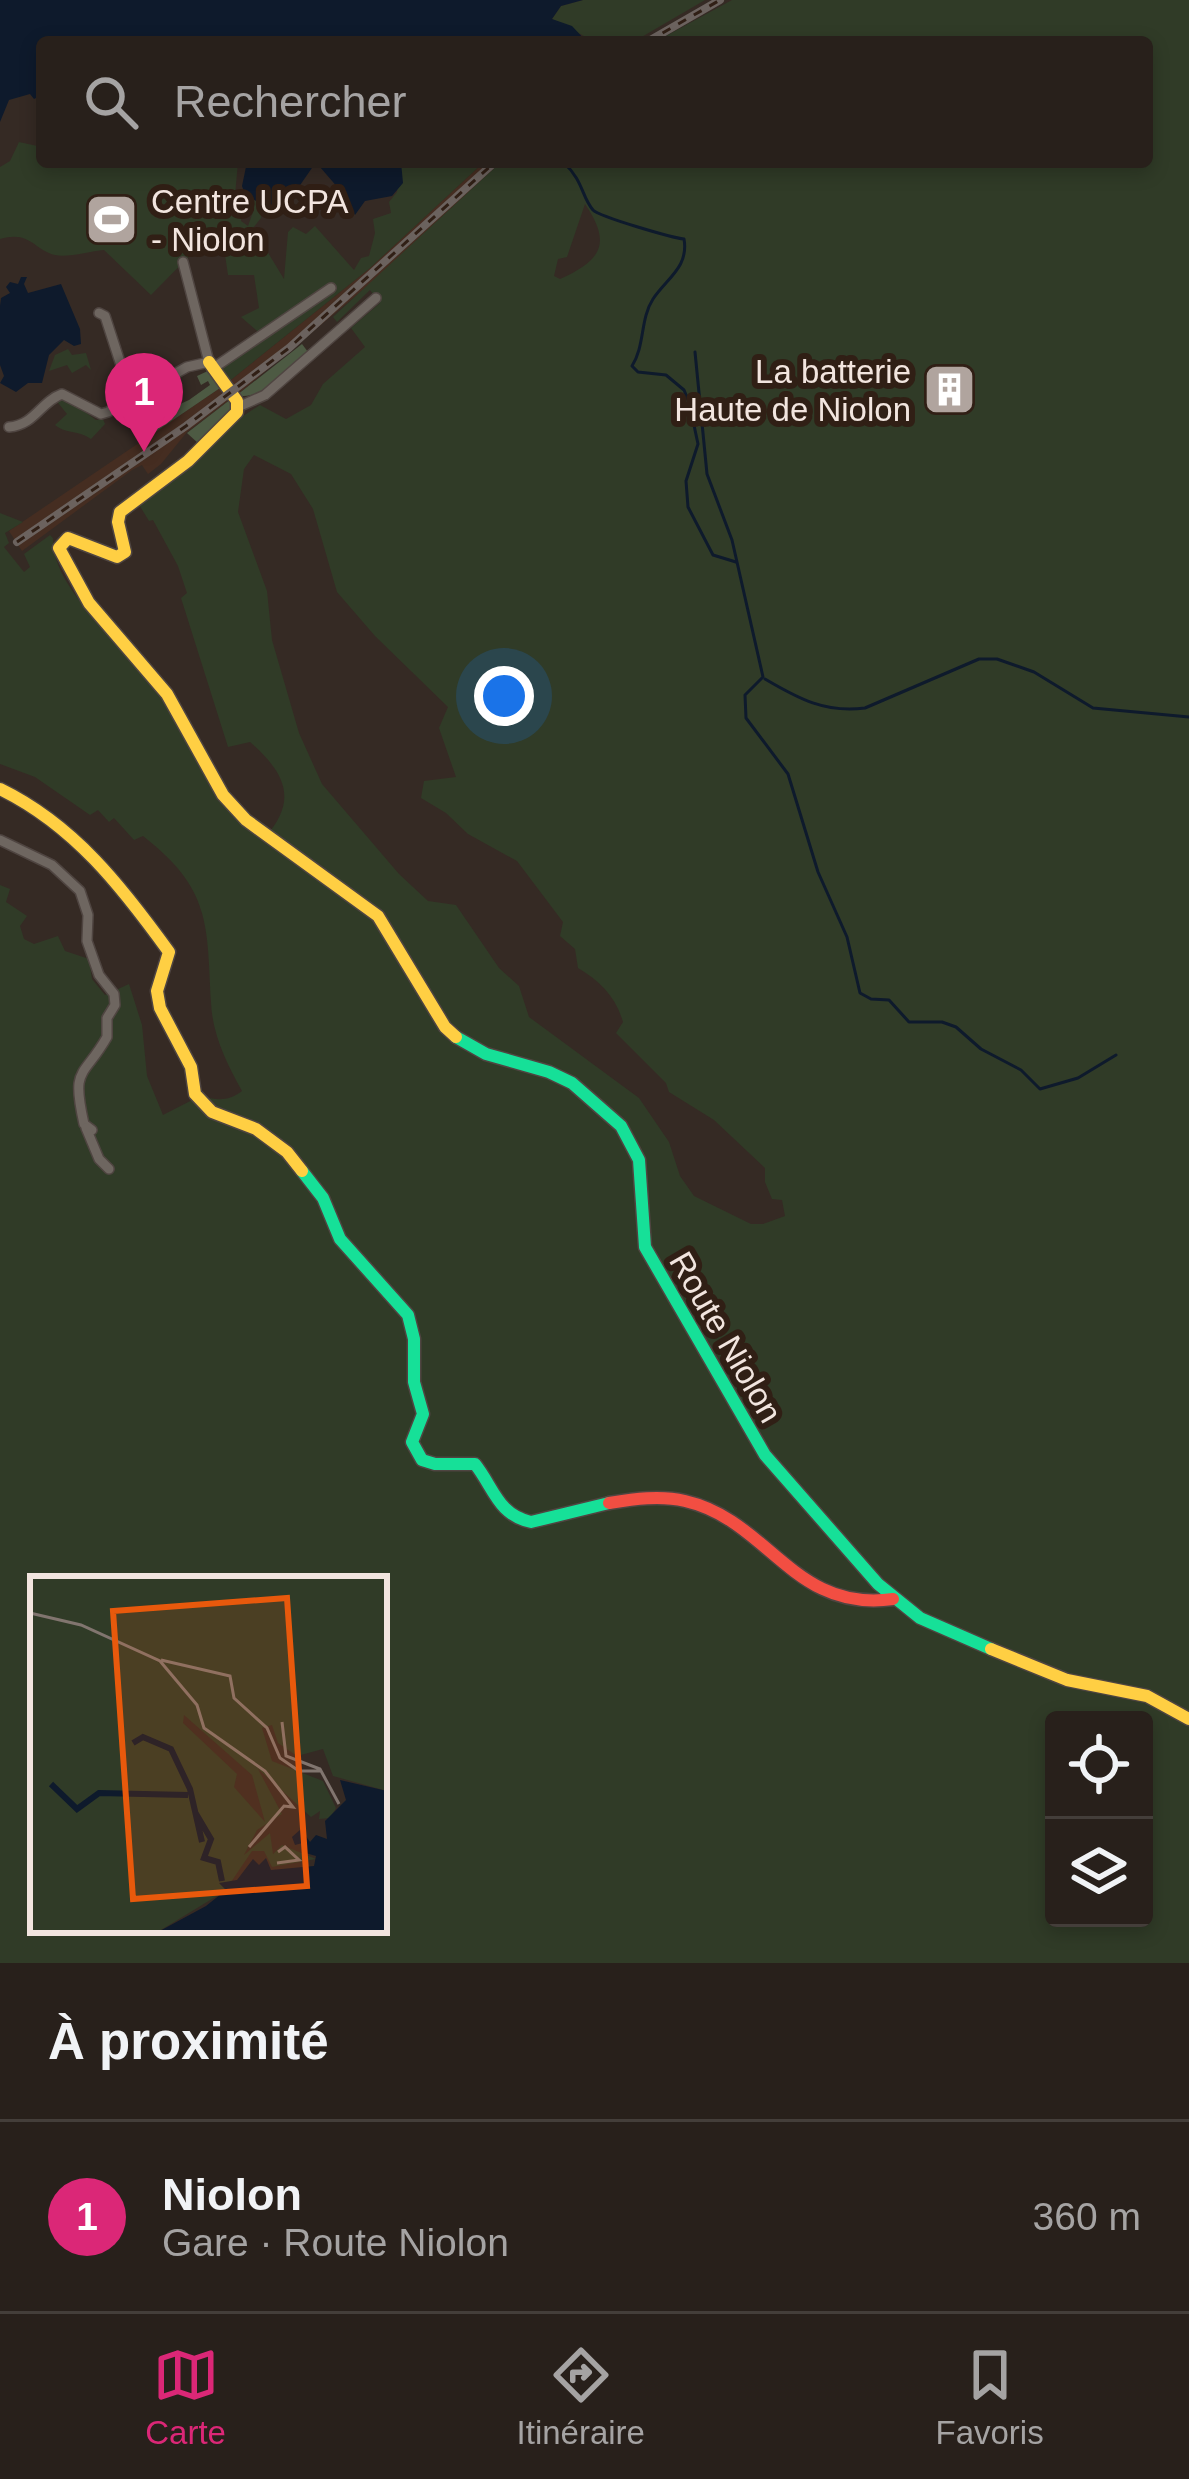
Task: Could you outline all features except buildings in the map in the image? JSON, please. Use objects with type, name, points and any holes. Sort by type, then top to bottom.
[{"type":"street","points":[[183,262],[211,366],[238,407],[265,394],[376,298]]},
{"type":"street","points":[[9,427],[28,424],[62,394],[94,411],[108,412],[187,367],[211,366],[331,287]]},
{"type":"street","points":[[99,313],[105,316],[132,399]]},
{"type":"street","name":"Route Niolon","points":[[238,407],[188,461],[120,512],[122,556],[104,555],[68,538],[60,542],[62,558],[100,617],[167,694],[232,806],[378,916],[433,1011],[452,1034],[486,1054],[572,1083],[621,1126],[639,1160],[645,1247],[663,1284],[765,1455],[893,1599],[934,1624],[1041,1671],[1137,1692],[1189,1719]]},
{"type":"street","points":[[0,789],[70,834],[121,885],[169,952],[157,991],[160,1008],[191,1066],[195,1094],[212,1112],[249,1125],[283,1147],[323,1198],[338,1239],[411,1320],[414,1382],[423,1414],[412,1446],[422,1460],[437,1466],[471,1461],[484,1474],[499,1507],[521,1521],[636,1500],[693,1502],[838,1597],[868,1605],[893,1599]]},
{"type":"street","points":[[0,840],[52,865],[77,886],[88,915],[87,941],[115,1005],[107,1018],[107,1037],[83,1067],[78,1097],[99,1159],[110,1169]]},
{"type":"shaded area","points":[[478,168],[495,168],[377,278],[237,395],[227,383],[370,268]]},
{"type":"shaded area","points":[[223,386],[232,398],[187,432],[161,464],[148,474],[142,465],[132,470],[22,551],[9,531]]},
{"type":"green space","points":[[583,0],[705,0],[643,36],[584,36],[552,19],[561,6]]},
{"type":"green space","points":[[732,0],[1189,0],[1189,1963],[0,1963],[0,885],[10,889],[6,902],[27,916],[20,926],[24,939],[34,944],[58,936],[65,951],[89,959],[92,979],[105,995],[129,984],[142,1025],[147,1076],[163,1115],[200,1096],[222,1099],[242,1091],[217,1037],[206,929],[182,873],[143,836],[134,840],[114,818],[109,822],[98,810],[90,815],[35,777],[0,764],[0,513],[23,522],[5,533],[9,543],[4,547],[24,572],[30,567],[24,554],[50,535],[53,538],[65,580],[163,696],[216,790],[265,837],[282,810],[283,786],[271,764],[250,742],[228,747],[181,598],[187,593],[178,566],[138,503],[190,467],[260,405],[286,419],[311,405],[323,384],[365,347],[351,328],[380,303],[370,290],[337,322],[333,317],[494,168],[1153,168],[1153,36],[666,36]],"holes":[[[585,204],[600,239],[594,256],[575,272],[560,279],[554,276],[558,259],[567,257]],[[254,455],[291,474],[313,509],[337,592],[448,707],[439,728],[456,777],[424,781],[421,798],[468,834],[517,861],[563,922],[560,936],[575,949],[578,968],[600,984],[616,1005],[623,1022],[616,1033],[666,1083],[669,1092],[714,1120],[765,1168],[772,1199],[782,1200],[785,1216],[751,1224],[694,1196],[680,1176],[669,1142],[639,1098],[529,1017],[519,986],[499,968],[456,905],[428,901],[322,784],[299,733],[272,640],[267,591],[238,512],[244,469]]]},
{"type":"green space","points":[[19,142],[36,146],[36,168],[237,168],[234,207],[241,210],[241,221],[248,226],[254,209],[250,198],[260,203],[261,218],[253,228],[284,279],[288,232],[293,227],[306,234],[315,226],[354,270],[361,258],[369,256],[373,219],[391,213],[389,202],[397,192],[400,168],[478,168],[370,268],[227,383],[217,370],[263,336],[241,317],[259,308],[254,275],[228,275],[224,248],[211,234],[151,295],[104,250],[60,256],[18,237],[0,239],[0,167],[10,161]]},
{"type":"green space","points":[[302,344],[308,352],[274,382],[256,393],[237,395]]},
{"type":"green space","points":[[68,349],[72,355],[86,353],[91,370],[86,365],[72,373],[67,365],[49,371],[55,355]]},
{"type":"green space","points":[[210,370],[223,386],[148,437],[140,432],[140,422],[210,385],[208,381],[201,385],[197,376]]},
{"type":"green space","points":[[66,398],[96,420],[103,419],[105,424],[91,439],[55,425],[67,414],[55,399]]},
{"type":"green space","points":[[231,399],[233,408],[199,444],[187,433]]},
{"type":"water","points":[[0,0],[583,0],[561,6],[552,19],[572,26],[581,36],[36,36],[36,98],[30,94],[9,100],[0,122]]},
{"type":"water","points":[[246,168],[312,168],[296,191],[283,189],[277,200],[281,211],[267,215],[260,203],[245,195]]},
{"type":"water","points":[[321,168],[402,168],[403,183],[392,196],[365,201],[355,215]]},
{"type":"water","points":[[21,277],[27,277],[28,293],[61,284],[80,329],[81,344],[64,340],[49,355],[42,383],[28,383],[16,392],[0,383],[4,376],[0,306],[1,298],[10,293],[6,287],[10,282],[18,284]]},
{"type":"waterway","points":[[568,168],[593,210],[684,239],[680,265],[649,307],[632,366],[638,372],[666,375],[684,390],[698,444],[686,481],[688,507],[713,555],[736,562]]},
{"type":"waterway","points":[[695,352],[707,474],[732,540],[763,677],[745,695],[746,718],[788,774],[818,872],[847,937],[860,993],[889,1000],[909,1022],[956,1027],[981,1049],[1021,1070],[1040,1089],[1078,1078],[1116,1055]]},
{"type":"waterway","points":[[765,679],[813,703],[865,708],[979,659],[997,659],[1034,672],[1093,708],[1189,717]]},
{"type":"railway","points":[[657,36],[720,0]]},
{"type":"railway","points":[[17,542],[186,426],[289,348],[488,168]]},
{"type":"traffic: fast","points":[[456,1037],[486,1054],[572,1083],[621,1126],[639,1160],[645,1247],[765,1455],[878,1584],[920,1618],[991,1649]]},
{"type":"traffic: fast","points":[[302,1171],[323,1198],[340,1239],[408,1315],[414,1339],[414,1382],[423,1414],[412,1442],[422,1460],[475,1464],[504,1507],[531,1522],[609,1503]]},
{"type":"traffic: slow","points":[[209,362],[237,401],[237,412],[188,461],[120,512],[125,552],[117,557],[68,538],[59,548],[89,603],[167,694],[223,795],[246,820],[378,916],[445,1027],[456,1037]]},
{"type":"traffic: slow","points":[[0,789],[74,839],[169,952],[157,991],[160,1008],[191,1067],[195,1094],[212,1112],[256,1129],[287,1152],[302,1171]]},
{"type":"traffic: slow","points":[[991,1649],[1067,1680],[1147,1696],[1189,1719]]},
{"type":"traffic: jam","points":[[609,1503],[657,1498],[685,1501],[739,1526],[805,1579],[830,1592],[859,1600],[893,1599]]},
{"type":"place","name":"Centre UCPA - Niolon","points":[[112,220]]},
{"type":"place","name":"La batterie Haute de Niolon","points":[[950,390]]},
{"type":"place","name":"Niolon","points":[[144,452]]}]
